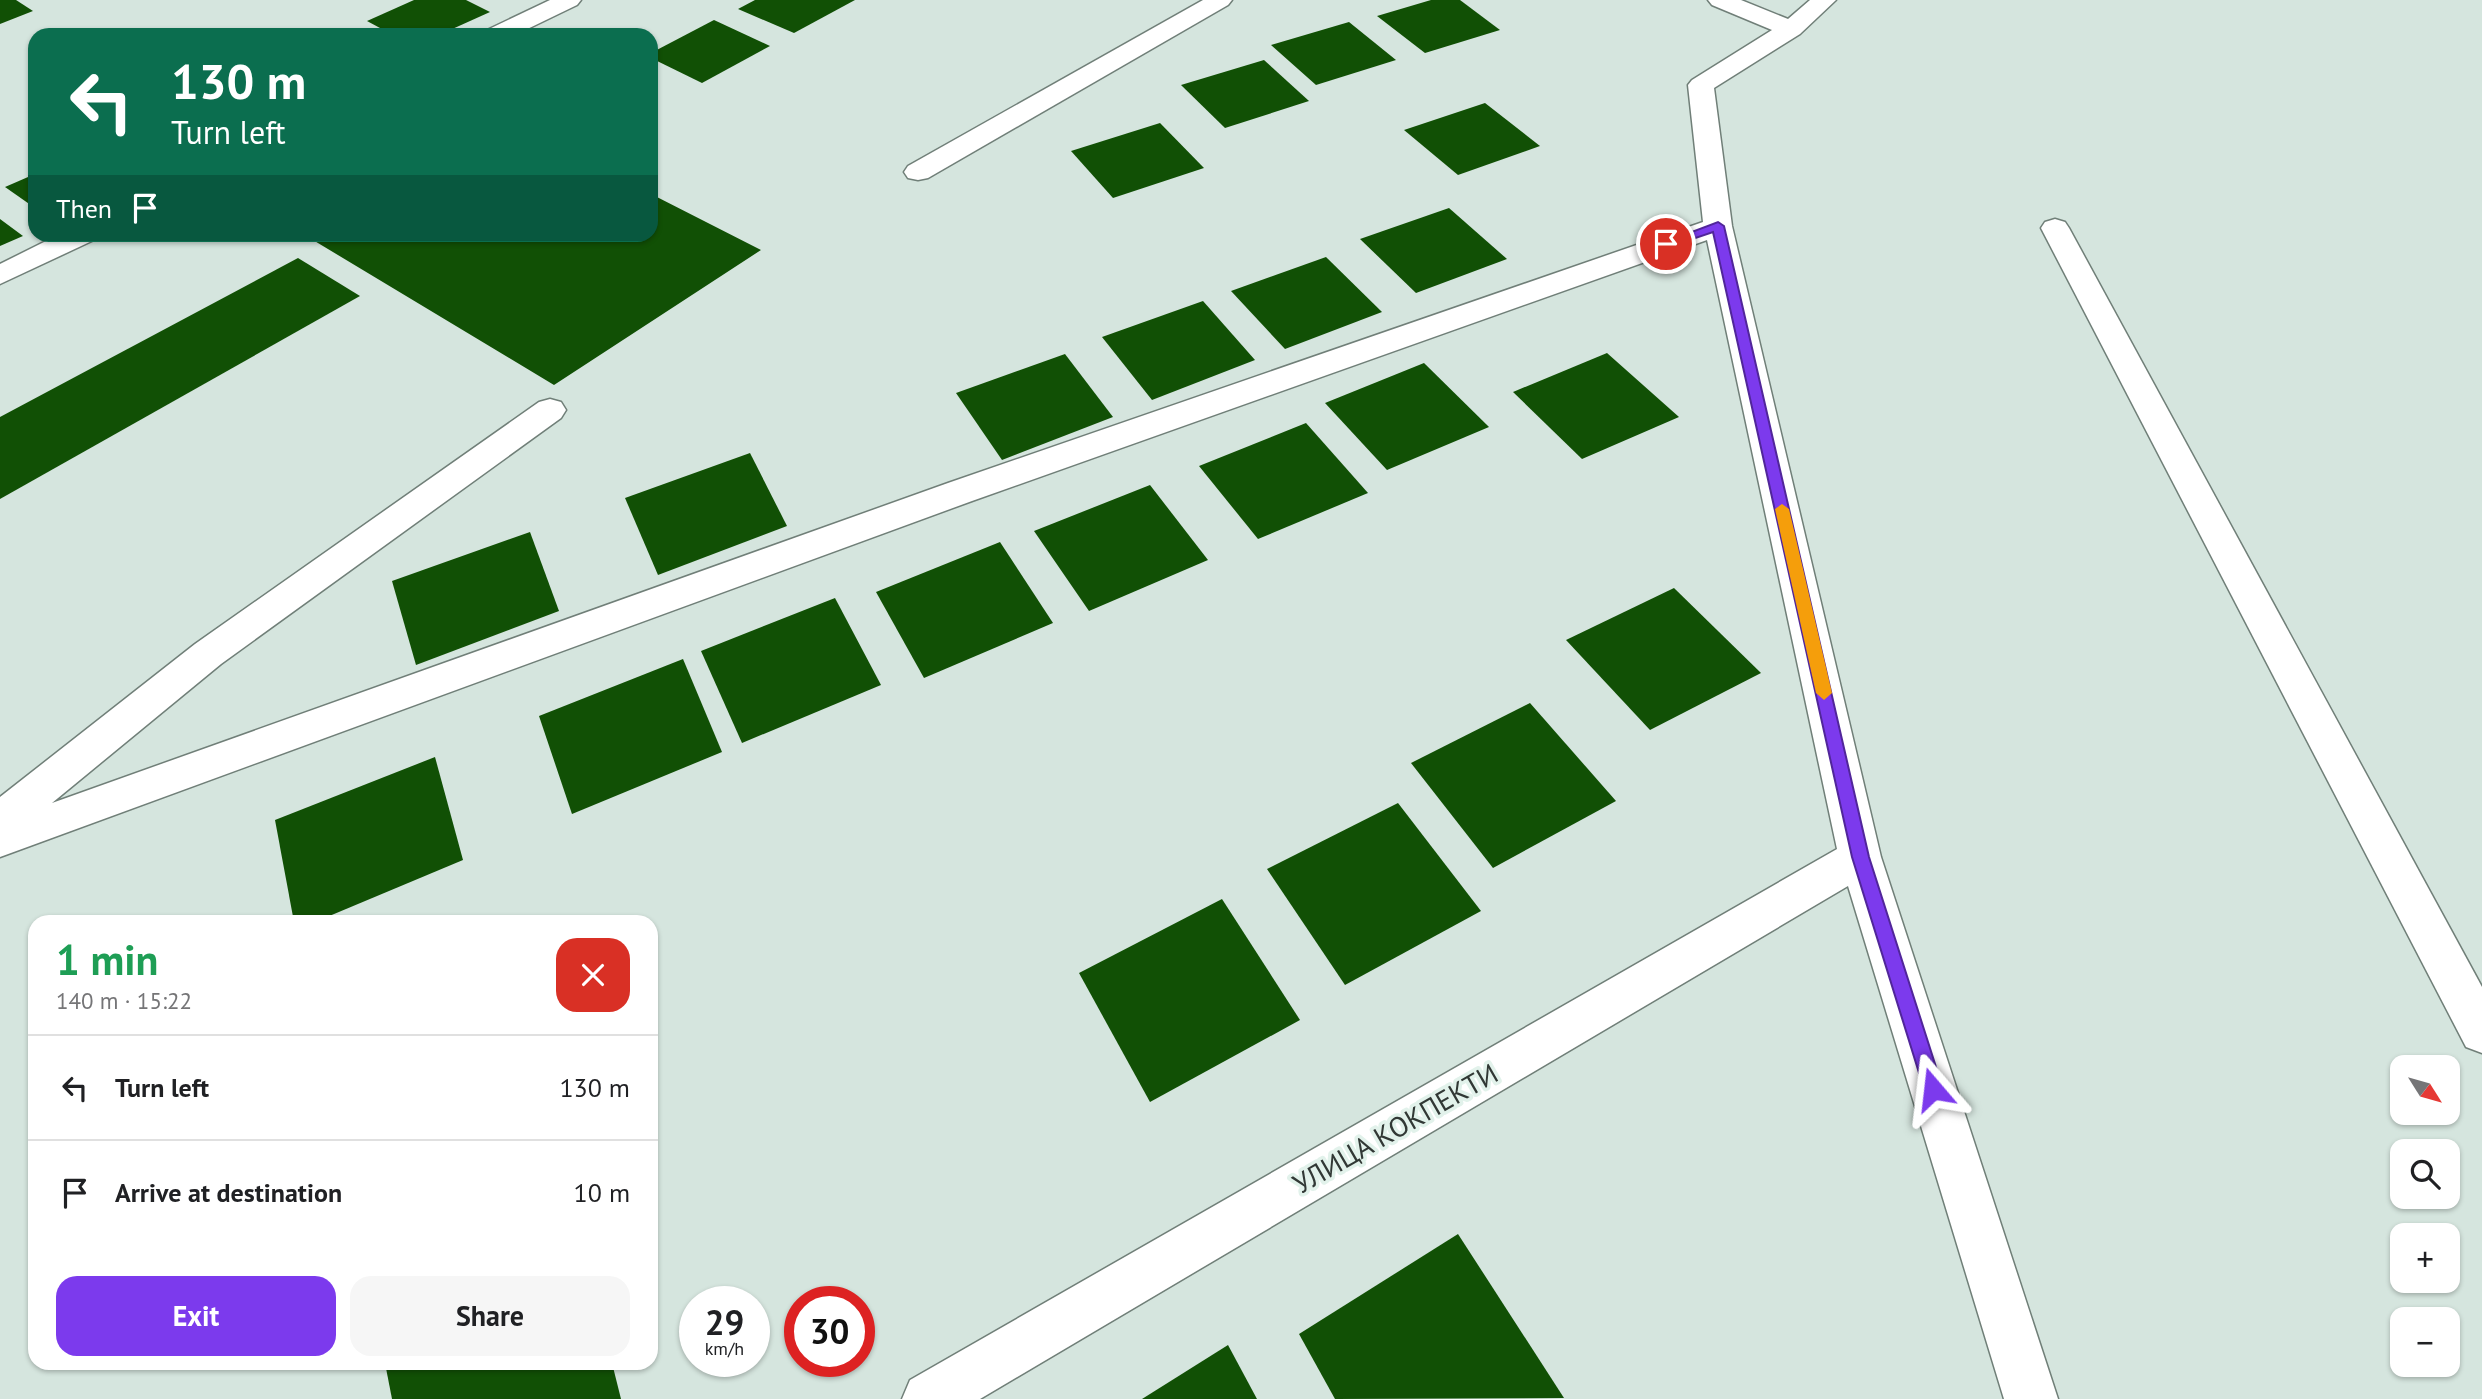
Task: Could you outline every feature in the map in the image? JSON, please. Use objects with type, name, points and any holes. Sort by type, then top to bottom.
[{"type":"street","points":[[511,28],[569,0]]},
{"type":"street","points":[[918,172],[1220,0]]},
{"type":"street","points":[[1720,0],[1791,29]]},
{"type":"street","points":[[1824,0],[1791,29],[1701,85],[1718,226],[1860,857],[2031,1399]]},
{"type":"street","points":[[0,839],[947,497],[1718,226]]},
{"type":"street","points":[[2055,228],[2482,1032]]},
{"type":"street","points":[[0,275],[68,242]]},
{"type":"street","points":[[0,821],[208,654],[550,410]]},
{"type":"street","name":"УЛИЦА КОКПЕКТИ","points":[[929,1399],[1860,857]]},
{"type":"building","points":[[0,0],[16,0],[33,11],[0,24]]},
{"type":"building","points":[[414,0],[466,0],[490,12],[455,28],[380,28],[367,21]]},
{"type":"building","points":[[755,0],[855,0],[794,33],[738,9]]},
{"type":"building","points":[[1431,0],[1460,0],[1500,30],[1425,53],[1377,16]]},
{"type":"building","points":[[714,20],[770,46],[702,83],[658,61],[658,49]]},
{"type":"building","points":[[1349,22],[1396,60],[1316,85],[1271,45]]},
{"type":"building","points":[[1264,60],[1309,101],[1225,128],[1181,85]]},
{"type":"building","points":[[1485,103],[1540,146],[1458,175],[1404,130]]},
{"type":"building","points":[[1160,123],[1204,168],[1113,198],[1071,151]]},
{"type":"building","points":[[28,177],[28,203],[5,187]]},
{"type":"building","points":[[658,198],[761,250],[554,385],[316,242],[658,242]]},
{"type":"building","points":[[1449,208],[1507,259],[1416,293],[1360,239]]},
{"type":"building","points":[[0,219],[23,236],[0,246]]},
{"type":"building","points":[[1326,257],[1382,312],[1285,349],[1231,291]]},
{"type":"building","points":[[298,258],[360,296],[0,499],[0,417]]},
{"type":"building","points":[[1203,301],[1255,360],[1152,400],[1102,337]]},
{"type":"building","points":[[1607,353],[1679,417],[1582,459],[1513,392]]},
{"type":"building","points":[[1065,354],[1113,417],[1002,460],[956,393]]},
{"type":"building","points":[[1424,363],[1489,427],[1387,470],[1325,403]]},
{"type":"building","points":[[1306,423],[1368,493],[1258,539],[1199,466]]},
{"type":"building","points":[[750,453],[787,526],[658,575],[625,498]]},
{"type":"building","points":[[1150,485],[1208,560],[1089,611],[1034,531]]},
{"type":"building","points":[[530,532],[559,611],[416,665],[392,581]]},
{"type":"building","points":[[1000,542],[1053,623],[924,678],[876,592]]},
{"type":"building","points":[[1674,588],[1761,673],[1650,730],[1566,640]]},
{"type":"building","points":[[835,598],[881,685],[742,743],[701,651]]},
{"type":"building","points":[[683,659],[722,752],[572,814],[539,716]]},
{"type":"building","points":[[1530,703],[1616,801],[1493,868],[1411,763]]},
{"type":"building","points":[[435,757],[463,860],[332,915],[293,915],[275,820]]},
{"type":"building","points":[[1398,803],[1481,911],[1345,985],[1267,869]]},
{"type":"building","points":[[1222,899],[1300,1020],[1150,1102],[1079,973]]},
{"type":"building","points":[[1458,1234],[1564,1398],[1335,1399],[1299,1334]]},
{"type":"building","points":[[1228,1345],[1257,1399],[1142,1399]]},
{"type":"building","points":[[386,1370],[614,1370],[621,1399],[392,1399]]},
{"type":"slow traffic","points":[[1782,509],[1824,693]]},
{"type":"route","points":[[1666,244],[1718,226],[1860,857],[1933,1089]]}]
